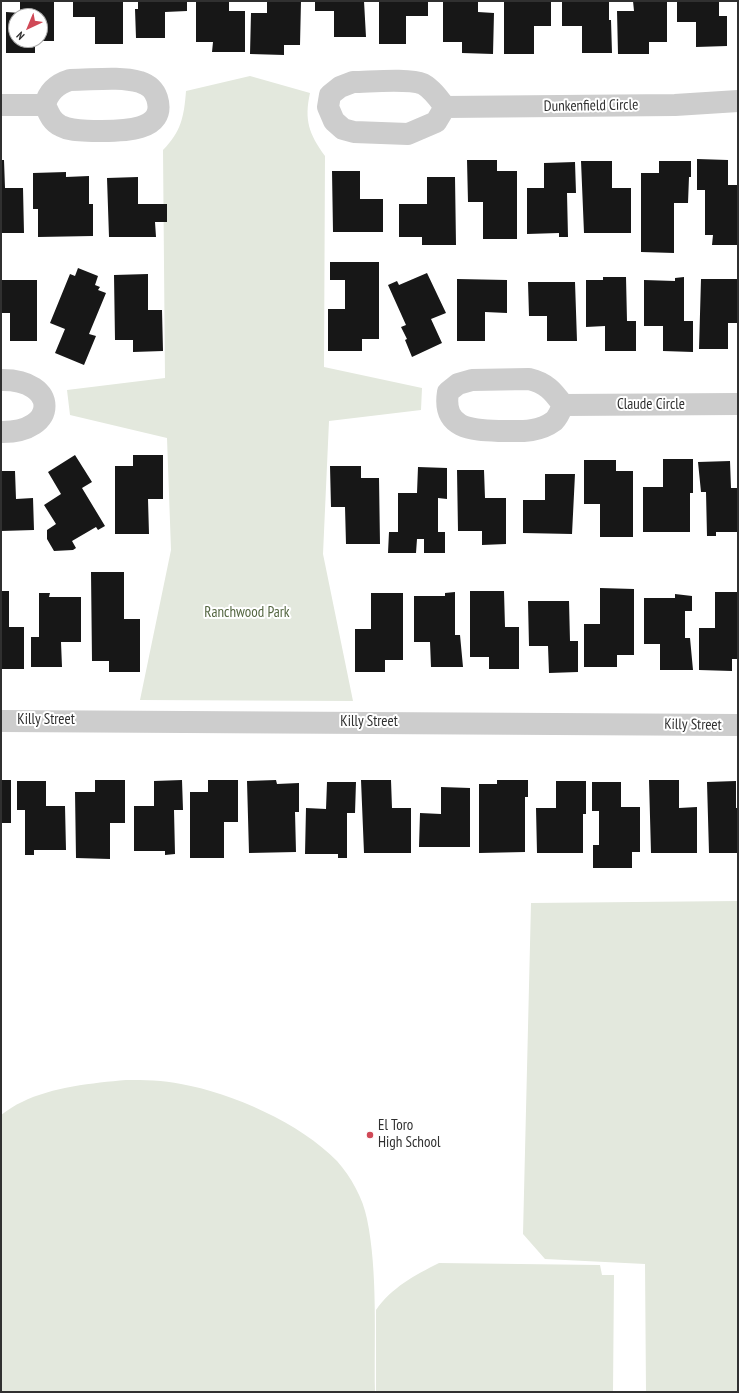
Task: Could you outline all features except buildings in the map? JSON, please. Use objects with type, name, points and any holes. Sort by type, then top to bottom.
[{"type":"street","points":[[70,80],[128,80],[140,82],[151,87],[158,103],[158,112],[153,120],[146,125],[125,132],[71,130],[60,126],[51,119],[45,105],[51,91],[64,82],[70,80]]},
{"type":"street","points":[[353,82],[403,82],[423,84],[434,93],[445,107],[436,122],[408,134],[354,132],[343,129],[334,121],[328,107],[330,95],[340,87],[353,82]]},
{"type":"street","name":"Dunkenfield Circle","points":[[445,107],[683,105],[738,102]]},
{"type":"street","points":[[1,105],[45,105]]},
{"type":"street","points":[[529,379],[541,382],[553,390],[563,405],[555,420],[527,432],[473,430],[461,426],[452,419],[446,405],[448,392],[458,384],[472,380],[529,379]]},
{"type":"street","points":[[1,380],[25,382],[43,396],[46,405],[44,414],[31,426],[11,432],[1,432]]},
{"type":"street","name":"Claude Circle","points":[[563,405],[738,404]]},
{"type":"street","name":"Killy Street","points":[[1,720],[738,726]]},
{"type":"green space","name":"Ranchwood Park","points":[[250,76],[310,93],[308,103],[309,126],[315,141],[325,156],[324,367],[422,388],[421,410],[329,421],[323,554],[353,701],[140,700],[171,550],[167,438],[70,415],[67,390],[165,378],[163,150],[178,130],[183,116],[186,91]]},
{"type":"green space","points":[[738,901],[738,1392],[646,1392],[645,1264],[545,1259],[523,1234],[531,903]]},
{"type":"green space","points":[[126,1080],[154,1080],[201,1088],[243,1102],[285,1122],[304,1134],[322,1147],[342,1167],[352,1181],[363,1203],[370,1239],[373,1261],[375,1305],[375,1392],[1,1392],[1,1115],[19,1103],[59,1089],[87,1084]]},
{"type":"green space","points":[[439,1263],[600,1265],[602,1275],[614,1275],[613,1392],[376,1392],[376,1310],[389,1295],[412,1277]]},
{"type":"place","name":"El Toro High School","points":[[370,1135]]}]
